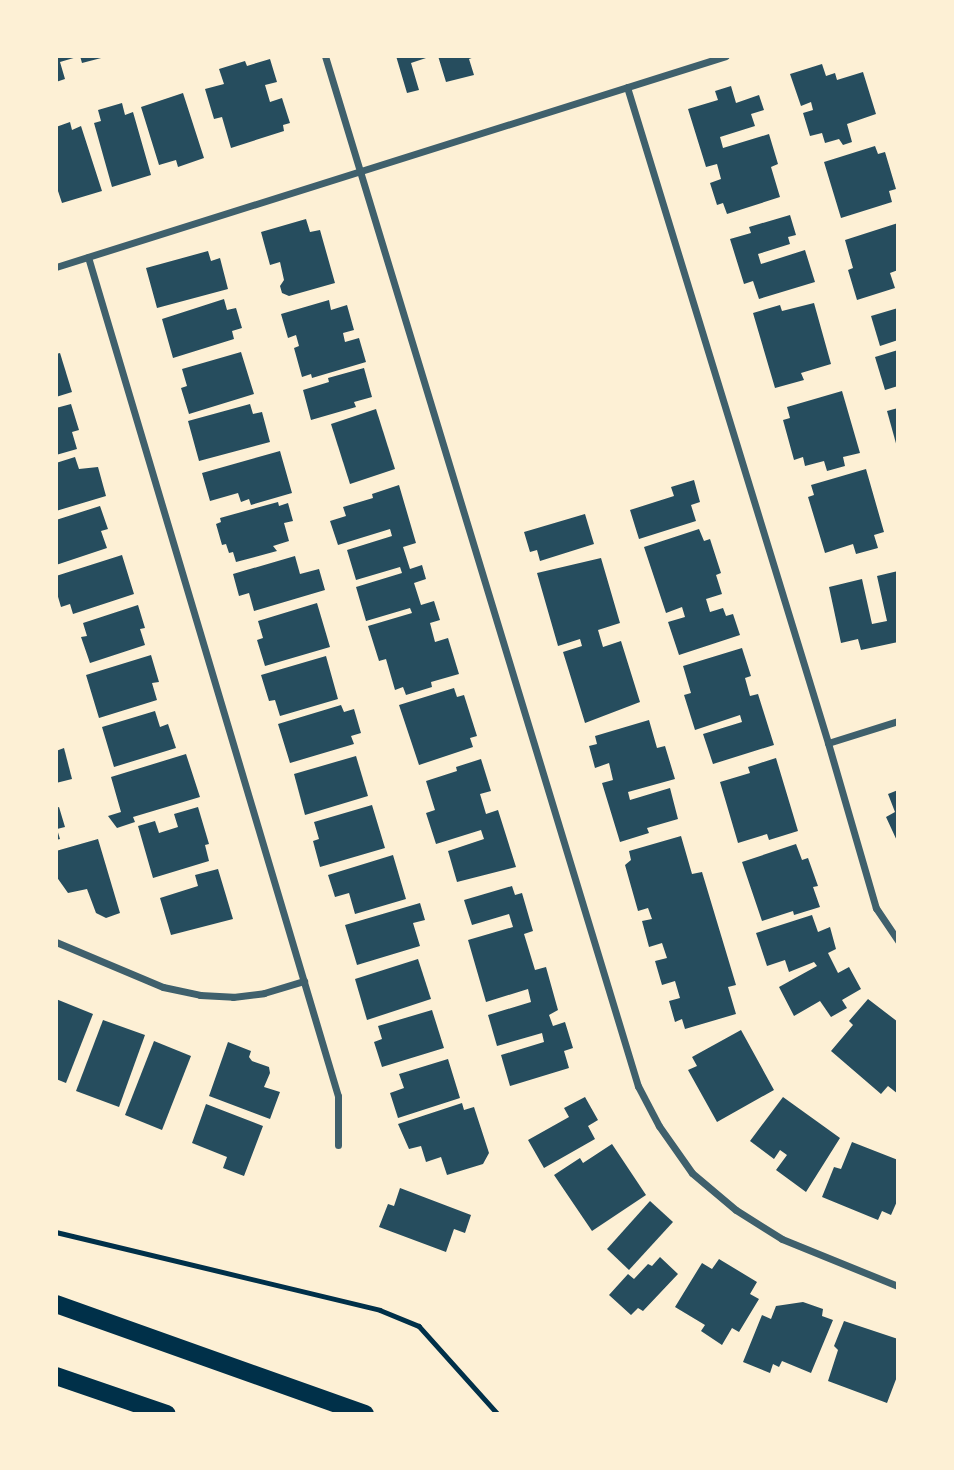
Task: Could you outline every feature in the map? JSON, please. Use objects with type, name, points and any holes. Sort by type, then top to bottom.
[{"type":"main road","points":[[56,1304],[365,1414]]},
{"type":"main road","points":[[56,1376],[167,1414]]},
{"type":"street","points":[[325,56],[638,1086],[659,1126],[692,1173],[736,1210],[782,1239],[898,1286]]},
{"type":"street","points":[[56,267],[726,56]]},
{"type":"street","points":[[627,87],[876,908],[898,941]]},
{"type":"street","points":[[88,257],[338,1096],[338,1145]]},
{"type":"street","points":[[828,743],[898,720]]},
{"type":"street","points":[[56,942],[163,987],[200,995],[233,997],[264,993],[304,981]]},
{"type":"path","points":[[56,1232],[380,1310],[419,1325],[498,1414]]},
{"type":"building","points":[[56,56],[77,57],[60,62],[65,79],[56,82]]},
{"type":"building","points":[[80,56],[104,56],[105,57],[82,63]]},
{"type":"building","points":[[396,56],[432,56],[411,63],[419,90],[407,93]]},
{"type":"building","points":[[438,56],[477,56],[469,59],[474,75],[446,82]]},
{"type":"building","points":[[270,59],[277,82],[265,85],[270,102],[282,98],[290,123],[283,125],[284,131],[231,148],[222,117],[214,119],[205,89],[224,84],[219,69],[245,61],[247,66]]},
{"type":"building","points":[[822,64],[826,76],[835,73],[837,80],[863,72],[876,114],[847,124],[852,142],[843,145],[839,139],[825,143],[822,133],[810,136],[803,113],[813,110],[811,102],[801,106],[790,74]]},
{"type":"building","points":[[731,86],[736,103],[759,95],[764,110],[751,114],[755,126],[720,137],[723,148],[769,134],[778,164],[771,167],[780,197],[727,214],[723,203],[717,205],[710,183],[721,179],[717,164],[706,167],[688,109],[718,100],[715,91]]},
{"type":"building","points":[[183,93],[204,158],[178,167],[176,160],[159,165],[141,107]]},
{"type":"building","points":[[122,103],[125,115],[133,112],[151,175],[112,187],[94,123],[101,121],[98,110]]},
{"type":"building","points":[[70,122],[72,130],[81,126],[102,191],[62,203],[56,185],[56,127]]},
{"type":"building","points":[[875,146],[878,154],[885,152],[896,189],[889,191],[892,202],[841,218],[824,162]]},
{"type":"building","points":[[790,215],[796,235],[788,237],[790,244],[758,254],[761,264],[805,250],[815,282],[759,299],[753,281],[744,284],[730,239],[751,233],[749,227]]},
{"type":"building","points":[[306,219],[310,232],[320,230],[335,283],[289,296],[282,293],[280,286],[284,280],[280,262],[270,265],[261,232]]},
{"type":"building","points":[[898,223],[898,270],[890,273],[895,288],[857,300],[848,270],[853,268],[845,240]]},
{"type":"building","points":[[208,251],[211,261],[220,258],[228,289],[157,308],[146,268]]},
{"type":"building","points":[[224,299],[227,310],[236,308],[242,328],[232,331],[234,339],[173,358],[162,319]]},
{"type":"building","points":[[329,300],[331,310],[347,305],[354,330],[343,333],[345,342],[359,338],[366,362],[312,378],[311,374],[302,377],[294,348],[299,346],[296,335],[288,338],[281,314]]},
{"type":"building","points":[[814,303],[831,364],[801,373],[804,380],[775,388],[753,313],[780,305],[782,311]]},
{"type":"building","points":[[898,308],[898,340],[880,346],[871,316]]},
{"type":"building","points":[[898,350],[898,386],[885,390],[875,357]]},
{"type":"building","points":[[241,352],[254,394],[189,414],[181,388],[187,386],[182,369]]},
{"type":"building","points":[[60,353],[72,392],[56,397],[56,354]]},
{"type":"building","points":[[364,368],[372,397],[354,402],[356,407],[311,420],[303,390],[329,382],[328,378]]},
{"type":"building","points":[[842,391],[860,453],[843,457],[845,466],[827,471],[824,461],[805,466],[803,457],[794,460],[783,420],[790,418],[787,407]]},
{"type":"building","points":[[71,404],[79,430],[72,432],[77,449],[56,455],[56,408]]},
{"type":"building","points":[[250,404],[253,414],[262,412],[270,442],[199,461],[188,421]]},
{"type":"building","points":[[898,408],[898,447],[897,447],[887,411]]},
{"type":"building","points":[[376,409],[395,469],[350,484],[331,424]]},
{"type":"building","points":[[280,451],[292,493],[251,505],[249,499],[241,502],[238,493],[210,501],[202,473]]},
{"type":"building","points":[[75,457],[79,469],[98,467],[106,496],[56,511],[56,463]]},
{"type":"building","points":[[866,469],[884,532],[874,535],[878,548],[856,554],[853,544],[825,553],[808,497],[814,495],[811,485]]},
{"type":"building","points":[[694,480],[700,502],[691,505],[696,521],[639,539],[630,510],[674,496],[671,487]]},
{"type":"building","points":[[399,485],[416,543],[403,547],[410,569],[422,565],[426,579],[414,583],[421,605],[434,601],[440,620],[430,623],[435,642],[448,638],[459,674],[431,682],[432,687],[406,695],[403,687],[395,690],[386,659],[379,661],[368,626],[412,613],[410,608],[366,621],[356,587],[402,573],[400,567],[356,580],[347,550],[392,536],[390,529],[338,545],[330,521],[346,516],[343,507],[373,498],[372,494]]},
{"type":"building","points":[[278,502],[279,506],[288,503],[293,521],[284,523],[289,541],[273,546],[277,551],[236,562],[233,552],[229,553],[226,544],[222,545],[216,524],[221,522],[220,518]]},
{"type":"building","points":[[100,506],[108,529],[101,531],[107,548],[56,565],[56,520]]},
{"type":"building","points":[[585,514],[594,544],[540,561],[537,550],[530,552],[524,532]]},
{"type":"building","points":[[699,529],[704,541],[710,539],[721,573],[716,575],[722,594],[706,599],[710,612],[723,608],[726,616],[733,614],[740,635],[679,655],[668,622],[685,617],[682,607],[666,613],[644,547]]},
{"type":"building","points":[[122,555],[134,594],[73,614],[70,604],[61,607],[56,590],[56,576]]},
{"type":"building","points":[[295,556],[300,574],[319,569],[325,590],[254,611],[249,593],[239,596],[233,574]]},
{"type":"building","points":[[601,558],[620,623],[598,630],[603,647],[621,641],[640,702],[585,723],[563,652],[582,646],[580,639],[558,646],[537,573]]},
{"type":"building","points":[[898,571],[898,642],[861,650],[858,639],[841,643],[829,587],[862,579],[872,624],[887,621],[877,576]]},
{"type":"building","points":[[317,603],[330,647],[265,666],[257,640],[263,638],[258,621]]},
{"type":"building","points":[[138,605],[145,628],[140,629],[145,645],[90,663],[81,637],[87,636],[83,623]]},
{"type":"building","points":[[742,648],[751,676],[745,678],[750,696],[758,694],[774,745],[713,764],[703,734],[742,722],[740,715],[695,730],[684,695],[691,693],[683,666]]},
{"type":"building","points":[[151,655],[159,682],[152,683],[157,700],[99,718],[86,675]]},
{"type":"building","points":[[326,656],[338,699],[280,716],[275,700],[269,701],[261,675]]},
{"type":"building","points":[[454,688],[457,697],[464,695],[477,736],[470,738],[473,747],[419,765],[399,705]]},
{"type":"building","points":[[341,705],[344,712],[354,709],[361,733],[351,736],[354,744],[290,763],[278,724]]},
{"type":"building","points":[[155,711],[160,727],[168,724],[176,748],[114,767],[102,727]]},
{"type":"building","points":[[649,720],[657,748],[665,746],[675,779],[628,792],[630,800],[670,788],[678,819],[647,828],[649,833],[620,842],[602,783],[613,780],[609,763],[595,768],[589,746],[597,744],[595,736]]},
{"type":"building","points":[[64,748],[72,779],[56,783],[56,751]]},
{"type":"building","points":[[186,754],[200,797],[133,817],[135,822],[117,828],[108,816],[121,812],[111,777]]},
{"type":"building","points":[[356,756],[368,796],[305,815],[294,774]]},
{"type":"building","points":[[776,758],[798,831],[769,840],[767,834],[738,843],[720,782],[750,773],[748,767]]},
{"type":"building","points":[[481,759],[491,791],[480,794],[486,814],[498,810],[516,867],[457,882],[448,851],[484,839],[481,830],[436,844],[426,813],[435,810],[426,781],[457,771],[456,767]]},
{"type":"building","points":[[898,790],[898,843],[886,817],[895,812],[888,794]]},
{"type":"building","points":[[372,805],[385,848],[320,867],[313,841],[319,839],[314,822]]},
{"type":"building","points":[[59,807],[65,827],[57,829],[60,839],[56,840],[56,808]]},
{"type":"building","points":[[198,807],[209,844],[205,845],[209,861],[153,878],[138,826],[155,821],[159,833],[178,827],[174,814]]},
{"type":"building","points":[[681,836],[692,874],[702,872],[736,985],[728,987],[736,1014],[685,1029],[682,1019],[675,1022],[669,1001],[680,998],[675,981],[662,985],[655,961],[667,958],[662,943],[649,947],[642,921],[652,919],[648,908],[638,911],[625,865],[631,860],[629,851]]},
{"type":"building","points":[[98,839],[120,913],[106,918],[96,913],[87,889],[68,893],[56,876],[56,851]]},
{"type":"building","points":[[796,844],[802,860],[808,858],[818,886],[813,887],[820,907],[794,915],[793,911],[762,921],[742,862]]},
{"type":"building","points":[[393,855],[406,899],[355,914],[349,893],[335,897],[328,875]]},
{"type":"building","points":[[218,869],[233,919],[171,935],[160,898],[198,886],[195,875]]},
{"type":"building","points":[[512,886],[515,895],[522,893],[533,931],[524,934],[535,970],[546,967],[558,1010],[549,1015],[553,1026],[565,1022],[573,1048],[564,1051],[569,1068],[510,1086],[501,1055],[544,1042],[542,1033],[497,1046],[488,1015],[531,1002],[528,989],[486,1002],[468,940],[513,927],[509,914],[472,925],[464,900]]},
{"type":"building","points":[[420,903],[425,920],[413,923],[420,946],[357,965],[345,925]]},
{"type":"building","points":[[812,915],[818,932],[830,927],[836,949],[828,953],[838,973],[849,967],[861,989],[842,1000],[847,1008],[831,1017],[820,1001],[794,1016],[779,987],[817,966],[814,962],[789,972],[785,960],[767,966],[756,933]]},
{"type":"building","points":[[418,959],[431,999],[367,1020],[355,979]]},
{"type":"building","points":[[56,999],[93,1014],[66,1083],[56,1079]]},
{"type":"building","points":[[868,999],[898,1022],[898,1094],[888,1086],[881,1094],[831,1051],[853,1025],[849,1021]]},
{"type":"building","points":[[432,1010],[444,1048],[382,1067],[374,1042],[382,1039],[378,1026]]},
{"type":"building","points":[[103,1020],[145,1035],[119,1107],[76,1091]]},
{"type":"building","points":[[741,1030],[774,1090],[717,1122],[688,1070],[697,1066],[692,1057]]},
{"type":"building","points":[[154,1041],[191,1056],[162,1130],[125,1115]]},
{"type":"building","points":[[228,1042],[251,1051],[249,1057],[252,1061],[269,1067],[270,1073],[264,1087],[280,1092],[270,1119],[209,1096]]},
{"type":"building","points":[[448,1059],[460,1098],[398,1118],[390,1093],[404,1088],[399,1074]]},
{"type":"building","points":[[585,1097],[598,1120],[588,1126],[595,1139],[544,1168],[528,1140],[569,1117],[564,1108]]},
{"type":"building","points":[[783,1097],[840,1138],[806,1192],[776,1170],[787,1155],[780,1150],[774,1159],[750,1141]]},
{"type":"building","points":[[462,1103],[464,1110],[474,1107],[489,1153],[483,1164],[447,1175],[441,1157],[426,1162],[421,1146],[409,1149],[398,1124]]},
{"type":"building","points":[[206,1104],[263,1126],[244,1176],[223,1168],[227,1157],[192,1143]]},
{"type":"building","points":[[852,1142],[898,1160],[898,1199],[891,1215],[882,1211],[878,1220],[822,1197],[834,1167],[841,1169]]},
{"type":"building","points":[[612,1144],[646,1195],[592,1231],[554,1175],[580,1158],[583,1163]]},
{"type":"building","points":[[400,1188],[471,1215],[465,1233],[454,1229],[446,1252],[379,1227],[388,1204],[394,1206]]},
{"type":"building","points":[[650,1201],[673,1222],[629,1270],[607,1249]]},
{"type":"building","points":[[660,1257],[678,1274],[643,1311],[638,1308],[631,1315],[609,1295],[628,1274],[634,1279],[648,1264],[652,1266]]},
{"type":"building","points":[[719,1259],[757,1282],[750,1294],[759,1299],[739,1332],[732,1328],[722,1345],[701,1331],[705,1325],[675,1307],[702,1263],[712,1269]]},
{"type":"building","points":[[803,1302],[823,1309],[822,1316],[833,1320],[811,1373],[782,1361],[779,1367],[773,1364],[770,1373],[743,1362],[762,1315],[771,1319],[776,1306]]},
{"type":"building","points":[[844,1321],[898,1339],[898,1374],[887,1403],[828,1381],[838,1350],[834,1346]]}]
